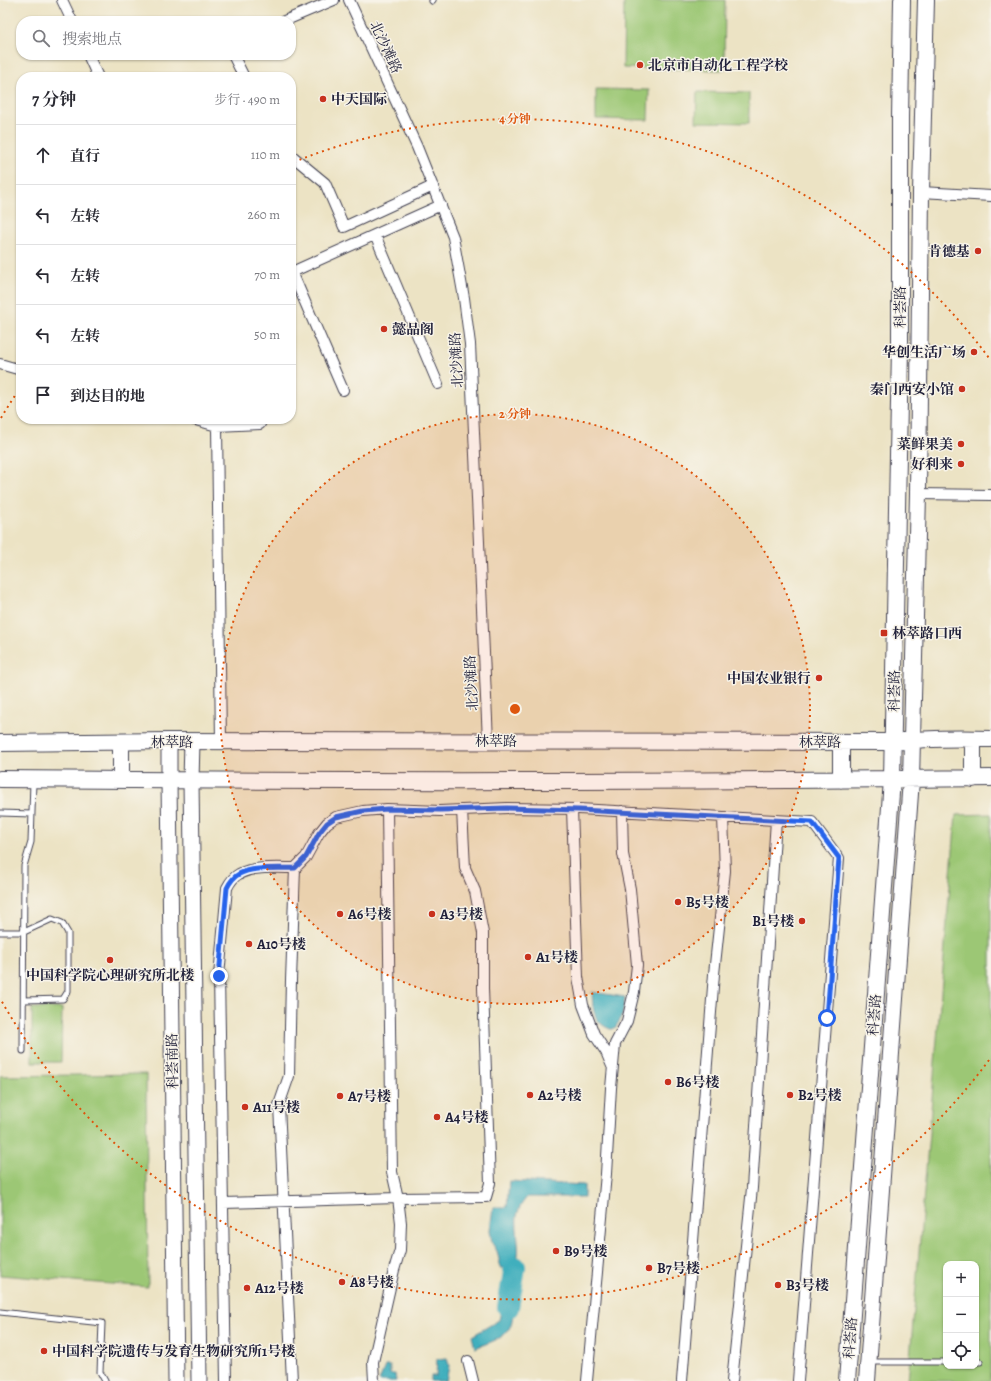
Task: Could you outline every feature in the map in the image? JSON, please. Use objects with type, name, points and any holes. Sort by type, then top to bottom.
[{"type":"main road","name":"科荟路","points":[[847,1381],[892,780],[900,347],[900,118],[902,0]]},
{"type":"main road","name":"科荟路","points":[[867,1381],[911,780],[918,494],[921,192],[926,0]]},
{"type":"main road","points":[[973,739],[973,779]]},
{"type":"main road","name":"林萃路","points":[[0,743],[169,741],[893,742],[912,740],[991,739]]},
{"type":"main road","points":[[121,742],[121,780]]},
{"type":"main road","points":[[841,742],[841,780]]},
{"type":"main road","points":[[0,779],[911,780],[991,778]]},
{"type":"street","points":[[62,0],[70,16]]},
{"type":"street","points":[[296,16],[334,0]]},
{"type":"street","name":"北沙滩路","points":[[349,0],[417,147],[453,237],[464,298],[470,344],[488,741]]},
{"type":"street","points":[[90,60],[96,72]]},
{"type":"street","points":[[236,60],[242,72]]},
{"type":"street","points":[[296,159],[325,183],[344,227],[433,186]]},
{"type":"street","points":[[921,192],[991,196]]},
{"type":"street","points":[[296,270],[441,205]]},
{"type":"street","points":[[375,235],[438,384]]},
{"type":"street","points":[[296,281],[343,390]]},
{"type":"street","points":[[0,364],[16,369]]},
{"type":"street","points":[[210,424],[217,426],[260,424]]},
{"type":"street","points":[[217,426],[221,742]]},
{"type":"street","points":[[918,494],[991,495]]},
{"type":"street","name":"科荟南路","points":[[169,741],[176,1381]]},
{"type":"street","name":"科荟南路","points":[[192,742],[191,780],[199,1381]]},
{"type":"street","points":[[226,1381],[219,976],[227,888],[232,879],[239,874],[251,870],[295,868],[306,857],[323,828],[336,817],[363,811],[387,809],[462,810],[507,808],[622,811],[812,822],[839,858],[798,1381]]},
{"type":"street","points":[[374,1381],[373,1362],[400,1250],[401,1223],[398,1198],[392,1172],[387,809]]},
{"type":"street","points":[[572,809],[578,977],[583,1005],[594,1034],[606,1052],[613,1068]]},
{"type":"street","points":[[223,1203],[486,1197],[490,1183],[483,988],[483,933],[476,891],[465,868],[462,810]]},
{"type":"street","points":[[587,1381],[606,1182],[613,1068],[616,1044],[627,1021],[634,992],[637,965],[630,889],[623,854],[622,811]]},
{"type":"street","points":[[682,1381],[714,974],[725,871],[723,817]]},
{"type":"street","points":[[732,1381],[752,1188],[776,820]]},
{"type":"street","points":[[292,1381],[279,1105],[289,1076],[295,868]]},
{"type":"street","points":[[468,1361],[473,1381]]},
{"type":"lane","points":[[23,1051],[24,866],[31,842],[33,779]]},
{"type":"lane","points":[[0,813],[32,814]]},
{"type":"lane","points":[[0,932],[24,932],[52,919],[62,922],[68,933],[68,992],[63,999],[24,1000]]},
{"type":"lane","points":[[0,1312],[102,1323],[100,1372],[105,1381]]},
{"type":"lane","points":[[868,1362],[943,1362]]},
{"type":"green space","points":[[624,0],[725,0],[724,70],[623,68]]},
{"type":"green space","points":[[596,89],[649,90],[648,120],[596,119]]},
{"type":"green space","points":[[697,92],[749,93],[749,123],[696,122]]},
{"type":"green space","points":[[991,814],[991,1381],[908,1381],[956,815]]},
{"type":"green space","points":[[32,1008],[62,1008],[61,1062],[32,1062]]},
{"type":"green space","points":[[146,1074],[148,1287],[0,1275],[0,1076]]},
{"type":"water","points":[[592,992],[625,997],[622,1017],[615,1028],[611,1029],[598,1021],[594,1012]]},
{"type":"water","points":[[509,1181],[584,1185],[584,1197],[527,1197],[518,1213],[518,1252],[515,1267],[501,1268],[497,1251],[492,1243],[490,1230],[493,1207],[507,1207]]},
{"type":"water","points":[[504,1306],[513,1310],[512,1319],[507,1332],[497,1339],[475,1348],[472,1336],[499,1320]]},
{"type":"water","points":[[447,1358],[449,1366],[446,1381],[431,1381],[431,1376],[436,1376],[437,1359]]},
{"type":"water","points":[[385,1366],[390,1366],[390,1374],[395,1374],[396,1381],[379,1381]]},
{"type":"waterway","points":[[508,1307],[515,1267]]},
{"type":"place","name":"北京市自动化工程学校","points":[[640,65]]},
{"type":"place","name":"中天国际","points":[[323,99]]},
{"type":"place","name":"肯德基","points":[[978,251]]},
{"type":"place","name":"懿品阁","points":[[384,329]]},
{"type":"place","name":"华创生活广场","points":[[974,352]]},
{"type":"place","name":"秦门西安小馆","points":[[962,389]]},
{"type":"place","name":"菜鲜果美","points":[[961,444]]},
{"type":"place","name":"好利来","points":[[961,464]]},
{"type":"place","name":"林萃路口西","points":[[884,633]]},
{"type":"place","name":"中国农业银行","points":[[819,678]]},
{"type":"place","name":"B5号楼","points":[[678,902]]},
{"type":"place","name":"A6号楼","points":[[340,914]]},
{"type":"place","name":"A3号楼","points":[[432,914]]},
{"type":"place","name":"B1号楼","points":[[802,921]]},
{"type":"place","name":"A10号楼","points":[[249,944]]},
{"type":"place","name":"A1号楼","points":[[528,957]]},
{"type":"place","name":"中国科学院心理研究所北楼","points":[[110,960]]},
{"type":"place","name":"B6号楼","points":[[668,1082]]},
{"type":"place","name":"A2号楼","points":[[530,1095]]},
{"type":"place","name":"B2号楼","points":[[790,1095]]},
{"type":"place","name":"A7号楼","points":[[340,1096]]},
{"type":"place","name":"A11号楼","points":[[245,1107]]},
{"type":"place","name":"A4号楼","points":[[437,1117]]},
{"type":"place","name":"B9号楼","points":[[556,1251]]},
{"type":"place","name":"B7号楼","points":[[649,1268]]},
{"type":"place","name":"A8号楼","points":[[342,1282]]},
{"type":"place","name":"B3号楼","points":[[778,1285]]},
{"type":"place","name":"A12号楼","points":[[247,1288]]},
{"type":"place","name":"中国科学院遗传与发育生物研究所1号楼","points":[[44,1351]]},
{"type":"route","points":[[219,976],[220,959],[223,946],[227,888],[232,879],[239,874],[251,870],[295,868],[306,857],[319,833],[327,823],[336,817],[363,811],[387,809],[440,810],[507,808],[622,811],[812,822],[839,858],[827,1018]]}]
